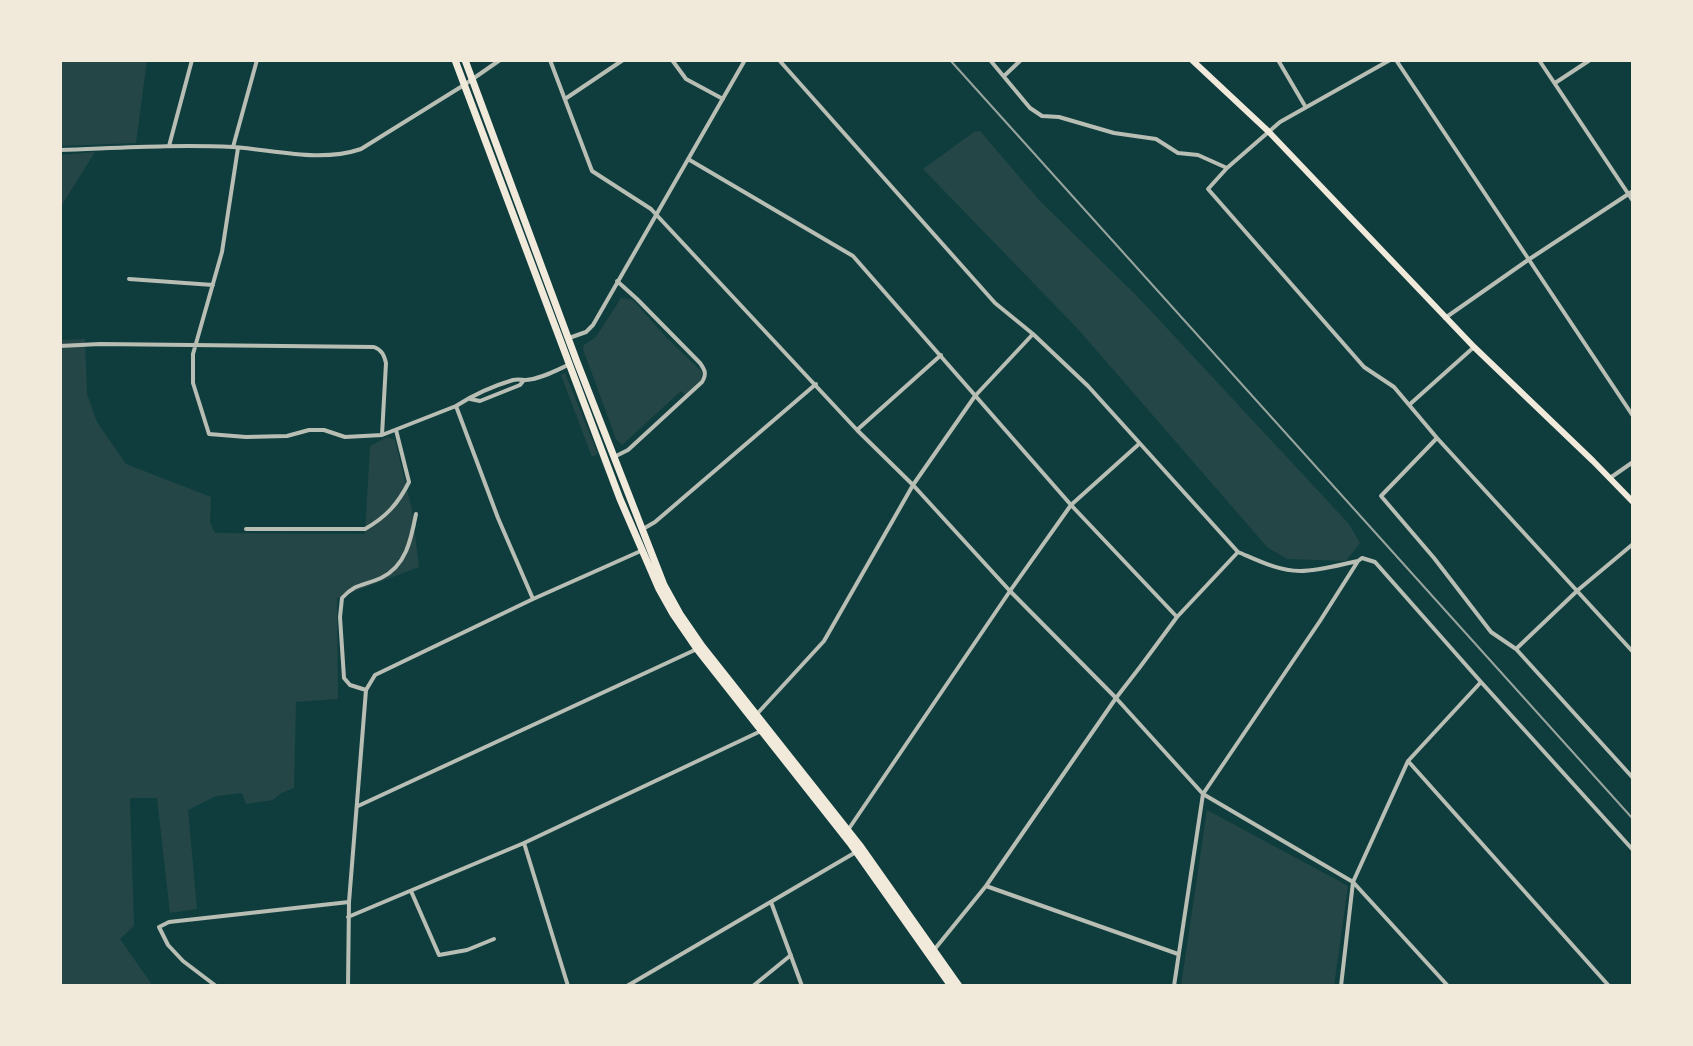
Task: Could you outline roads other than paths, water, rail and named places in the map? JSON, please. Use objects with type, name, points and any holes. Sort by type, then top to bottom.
[{"type":"highway","points":[[455,60],[560,341],[573,364],[645,549],[664,585],[700,647],[845,832],[959,986]]},
{"type":"highway","points":[[465,60],[568,338],[573,364]]},
{"type":"highway","points":[[609,459],[642,530],[645,549]]},
{"type":"highway","points":[[858,850],[951,986]]},
{"type":"main road","points":[[1192,60],[1269,132],[1445,318],[1633,502]]},
{"type":"street","points":[[169,146],[192,60]]},
{"type":"street","points":[[257,60],[236,148],[222,252],[193,354],[193,383],[210,434],[260,437],[324,430],[345,437],[382,435],[466,400],[480,401],[520,385],[524,380],[573,364]]},
{"type":"street","points":[[60,150],[169,146],[330,156],[350,153],[500,60]]},
{"type":"street","points":[[550,60],[592,171],[651,209],[1010,591],[1116,698],[1203,794],[1353,882],[1448,986]]},
{"type":"street","points":[[565,99],[623,60]]},
{"type":"street","points":[[672,60],[686,79],[723,99]]},
{"type":"street","points":[[560,341],[586,332],[593,325],[745,60]]},
{"type":"street","points":[[779,60],[995,303],[1088,386],[1238,552],[1286,570],[1301,571],[1362,558],[1375,562],[1633,850]]},
{"type":"street","points":[[990,60],[1030,108],[1042,116],[1059,117],[1114,133],[1156,139],[1178,153],[1198,155],[1227,168]]},
{"type":"street","points":[[1004,76],[1021,60]]},
{"type":"street","points":[[1278,60],[1305,107]]},
{"type":"street","points":[[1390,60],[1280,122],[1227,168],[1208,189],[1364,367],[1394,387],[1633,652]]},
{"type":"street","points":[[1396,60],[1633,416]]},
{"type":"street","points":[[1539,60],[1631,192],[1633,201]]},
{"type":"street","points":[[1554,83],[1590,60]]},
{"type":"street","points":[[688,159],[853,256],[1071,505],[1177,617]]},
{"type":"street","points":[[1445,318],[1631,192]]},
{"type":"street","points":[[129,279],[213,285]]},
{"type":"street","points":[[609,459],[628,450],[705,376],[700,363],[617,281]]},
{"type":"street","points":[[754,717],[824,641],[913,485],[975,396],[1033,334]]},
{"type":"street","points":[[60,346],[374,347],[384,355],[386,363],[382,435]]},
{"type":"street","points":[[1409,405],[1474,347]]},
{"type":"street","points":[[857,430],[941,355]]},
{"type":"street","points":[[642,530],[816,384]]},
{"type":"street","points":[[456,406],[498,518],[533,599]]},
{"type":"street","points":[[246,529],[365,529],[378,521],[400,501],[409,482],[396,430]]},
{"type":"street","points":[[1437,438],[1381,496],[1491,632],[1516,649],[1633,778]]},
{"type":"street","points":[[845,832],[1071,505],[1139,444]]},
{"type":"street","points":[[1610,478],[1633,462]]},
{"type":"street","points":[[366,690],[350,685],[344,678],[340,617],[342,598],[352,587],[396,569],[409,546],[416,514]]},
{"type":"street","points":[[1516,649],[1578,590],[1633,544]]},
{"type":"street","points":[[348,986],[348,917],[366,690],[375,675],[645,549]]},
{"type":"street","points":[[934,950],[986,886],[1116,698],[1177,617],[1238,552]]},
{"type":"street","points":[[1174,986],[1203,794],[1358,561]]},
{"type":"street","points":[[358,806],[700,647]]},
{"type":"street","points":[[1341,986],[1353,882],[1408,761],[1481,682]]},
{"type":"street","points":[[348,917],[524,843],[764,729]]},
{"type":"street","points":[[1408,761],[1609,986]]},
{"type":"street","points":[[524,843],[568,986]]},
{"type":"street","points":[[627,986],[858,850]]},
{"type":"street","points":[[986,886],[1178,954]]},
{"type":"street","points":[[411,891],[439,955],[467,950],[494,939]]},
{"type":"street","points":[[216,986],[183,961],[168,945],[159,927],[169,922],[349,902]]},
{"type":"street","points":[[771,902],[802,986]]},
{"type":"street","points":[[753,986],[791,955]]},
{"type":"railway","points":[[950,60],[1633,819]]}]
